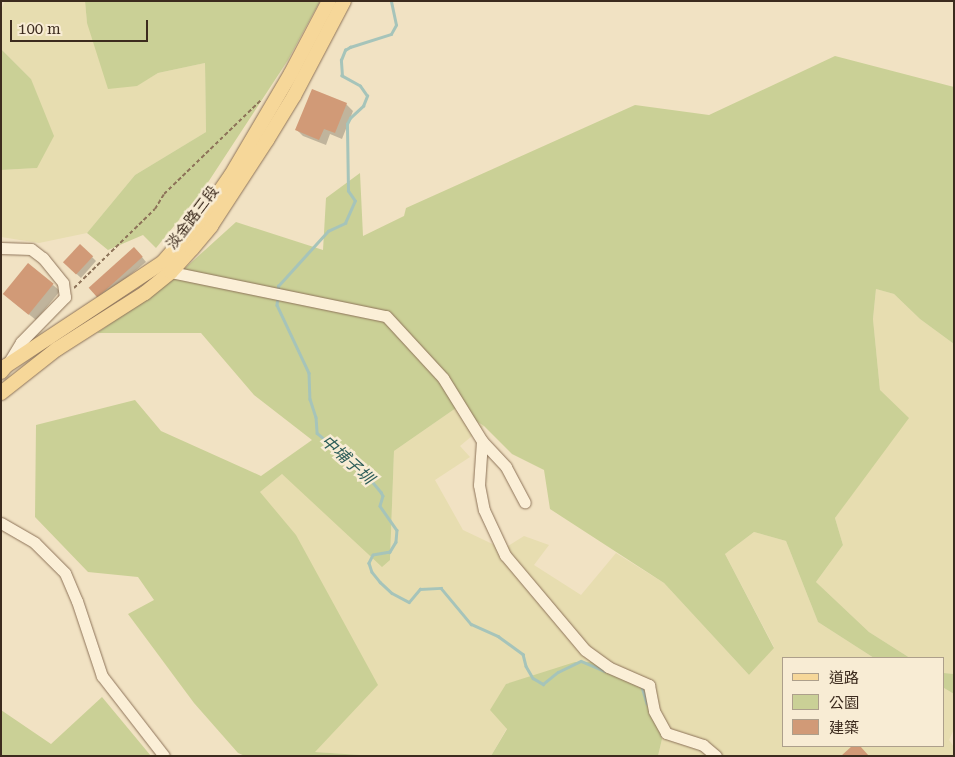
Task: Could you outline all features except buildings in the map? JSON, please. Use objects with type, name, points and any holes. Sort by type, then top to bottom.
[{"type":"main road","name":"淡金路三段","points":[[1,393],[57,349],[145,293],[167,267],[230,174],[291,73],[330,1]]},
{"type":"main road","name":"淡金路三段","points":[[3,372],[167,267],[211,226],[267,140],[344,1]]},
{"type":"street","points":[[1,248],[31,249],[43,258],[63,283],[65,297],[21,342],[3,372]]},
{"type":"street","points":[[167,267],[386,316],[443,378],[482,442],[506,467],[525,502]]},
{"type":"street","points":[[482,442],[478,485],[484,510],[505,555],[585,650],[608,667],[649,686],[654,711],[666,733],[703,745],[716,756]]},
{"type":"street","points":[[1,524],[35,543],[65,572],[78,601],[102,676],[164,756]]},
{"type":"path","points":[[65,297],[155,210],[164,194],[264,98]]},
{"type":"shaded area","points":[[5,1],[85,1],[87,23],[136,86],[158,73],[205,63],[206,132],[135,175],[87,233],[39,243],[1,237],[1,170],[37,168],[31,79],[1,49],[1,10]]},
{"type":"shaded area","points":[[876,289],[894,294],[920,319],[954,344],[954,674],[945,673],[945,657],[908,657],[869,632],[816,582],[843,545],[835,518],[870,469],[880,390],[873,319]]},
{"type":"shaded area","points":[[456,408],[484,426],[460,446],[470,457],[435,480],[463,530],[503,549],[524,536],[549,545],[534,565],[581,595],[616,553],[664,583],[749,675],[774,647],[725,554],[754,532],[786,541],[818,622],[872,657],[782,657],[782,747],[945,747],[945,689],[954,694],[954,729],[949,740],[954,747],[954,756],[658,756],[662,739],[656,714],[537,675],[506,684],[507,728],[491,756],[375,756],[314,752],[260,492],[282,474],[390,560],[394,451]]},
{"type":"green space","points":[[85,1],[320,1],[288,60],[201,193],[156,248],[143,235],[108,250],[87,233],[135,175],[206,132],[205,63],[158,73],[137,86],[108,89],[87,23]]},
{"type":"green space","points":[[1,49],[31,79],[54,136],[37,168],[1,170]]},
{"type":"green space","points":[[835,56],[954,87],[954,344],[920,319],[894,294],[876,289],[873,319],[880,390],[909,418],[835,518],[843,545],[816,582],[869,632],[908,657],[872,657],[818,622],[786,541],[754,532],[725,554],[774,648],[749,675],[664,583],[550,509],[544,470],[512,454],[484,426],[456,408],[394,451],[390,560],[382,567],[282,474],[260,492],[296,535],[378,685],[315,752],[375,756],[245,756],[238,753],[194,703],[128,614],[154,600],[138,577],[88,572],[35,517],[36,425],[135,400],[161,431],[261,476],[312,440],[254,395],[201,333],[97,333],[173,279],[236,222],[323,250],[326,198],[360,173],[363,236],[404,216],[406,208],[635,105],[709,115]]},
{"type":"green space","points":[[575,662],[603,662],[644,680],[656,714],[662,739],[658,756],[491,756],[507,729],[490,710],[506,684]]},
{"type":"green space","points":[[945,673],[954,674],[954,694],[945,689]]},
{"type":"green space","points":[[102,697],[151,756],[1,756],[1,710],[51,744]]},
{"type":"waterway","name":"中埔子圳","points":[[278,291],[278,286],[328,231],[345,223],[355,201],[348,191],[347,124],[350,118],[363,106],[367,96],[360,86],[342,76],[341,60],[345,50],[350,47],[391,34],[396,25],[391,1]]},
{"type":"waterway","name":"中埔子圳","points":[[278,297],[277,305],[309,373],[310,399],[316,417],[317,433],[365,473],[381,492],[383,496],[380,506],[397,530],[396,542],[390,552],[373,555],[369,563],[372,572],[380,582],[392,593],[409,602],[420,589],[441,588],[471,624],[498,636],[523,654],[526,666],[533,678],[543,684],[558,672],[581,661],[604,671]]},
{"type":"waterway","name":"中埔子圳","points":[[642,687],[647,703]]}]
